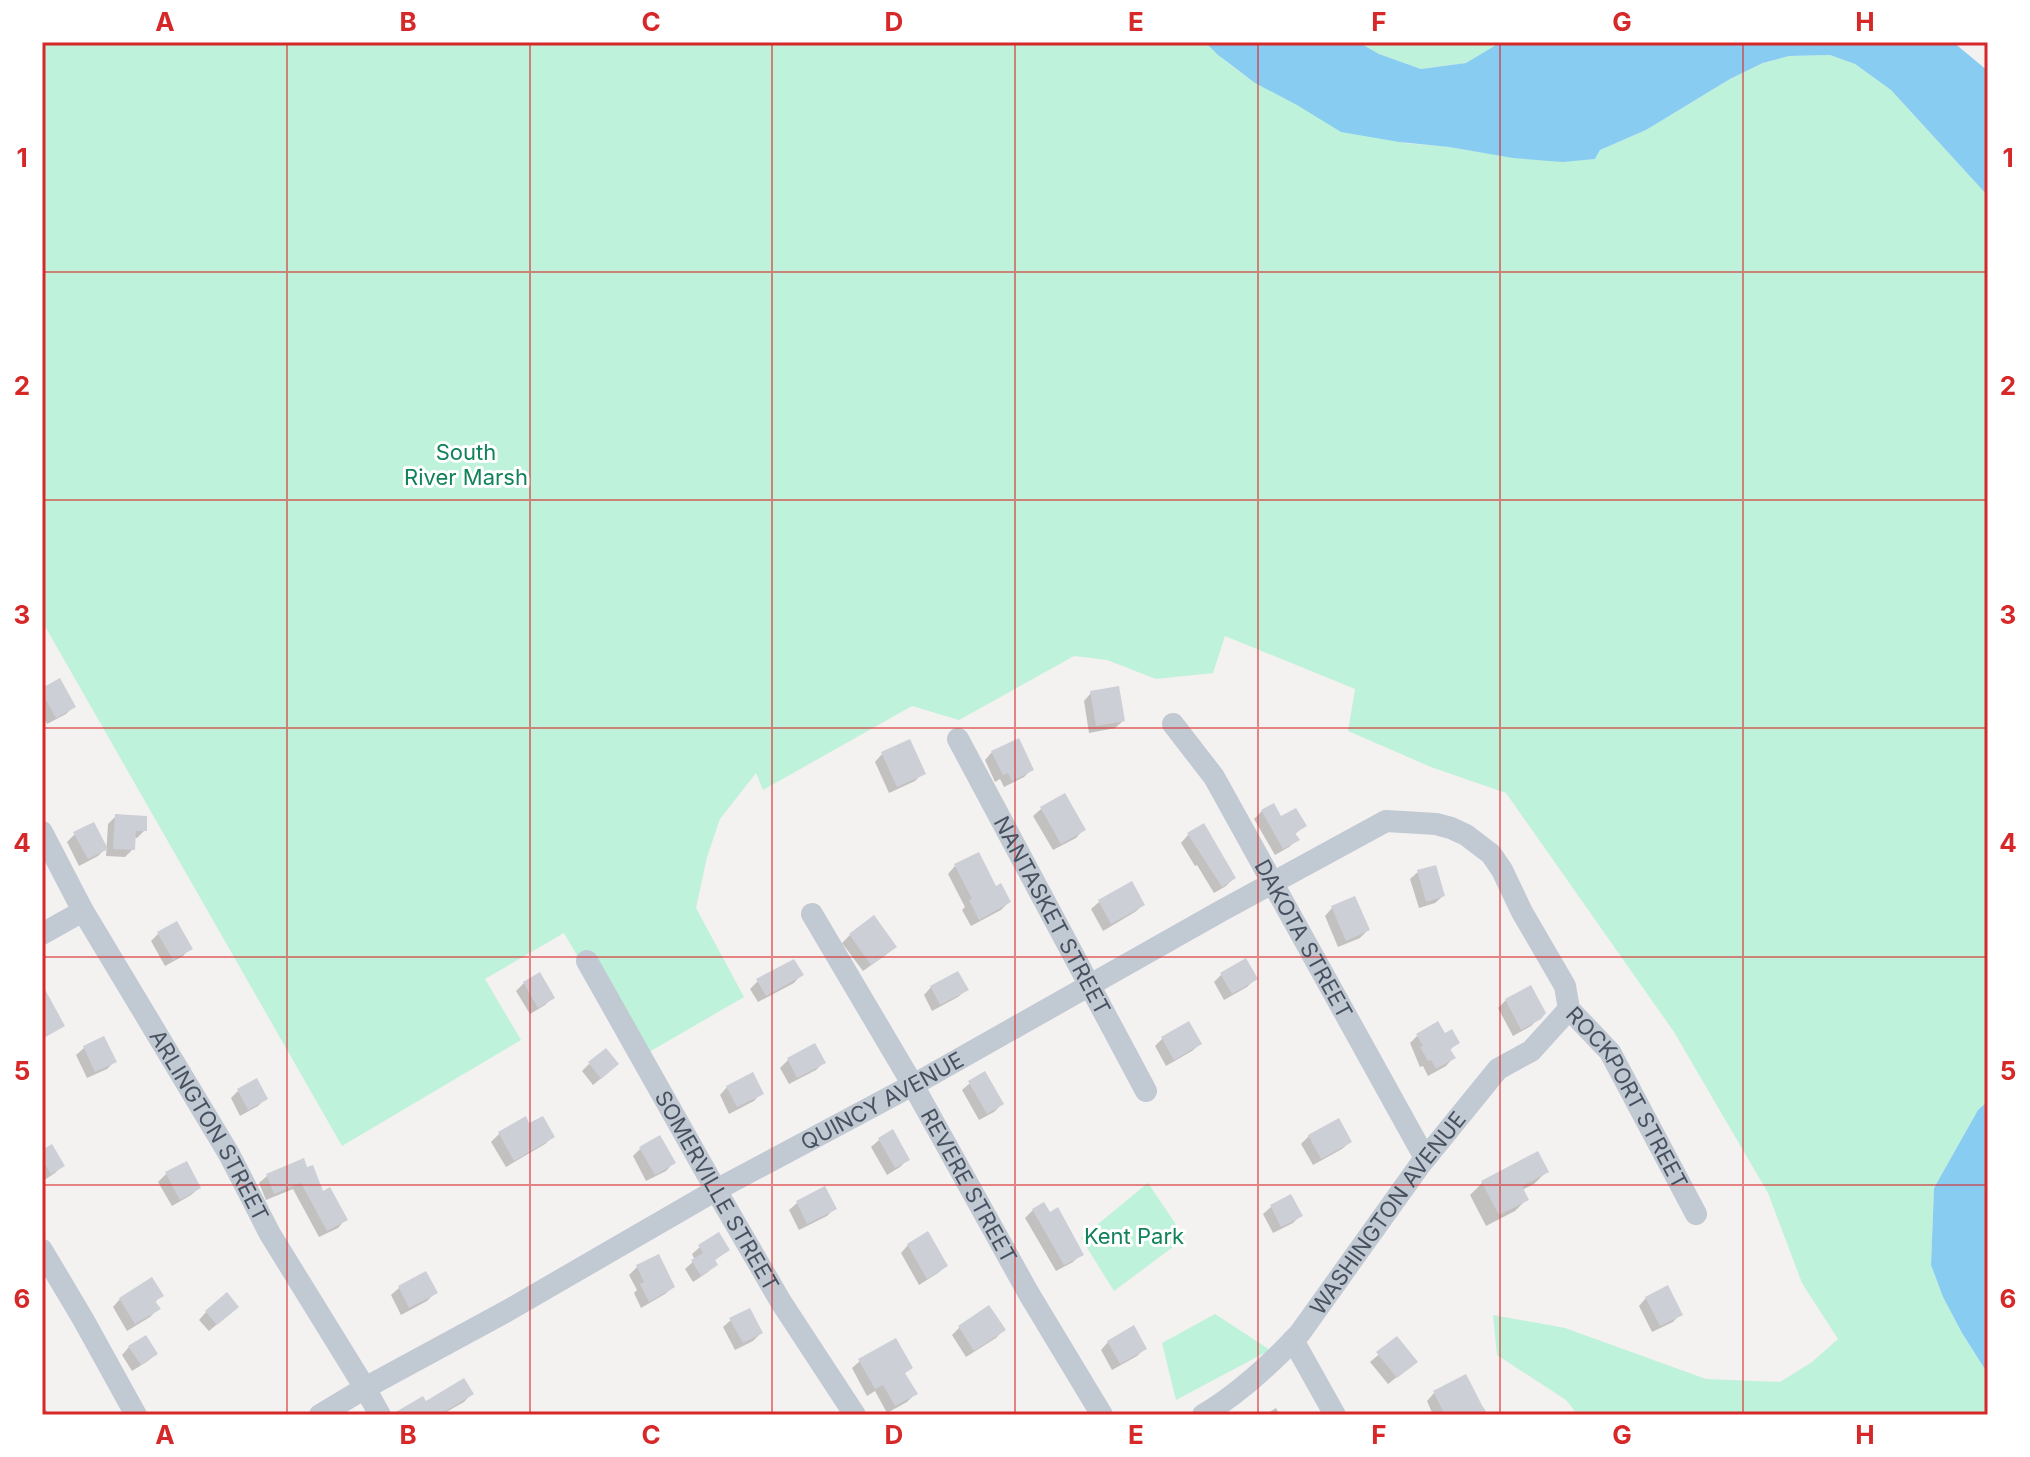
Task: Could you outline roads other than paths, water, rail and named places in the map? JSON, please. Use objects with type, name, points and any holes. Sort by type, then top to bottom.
[{"type":"street","name":"DAKOTA STREET","points":[[1173,724],[1214,777],[1425,1158]]},
{"type":"street","name":"NANTASKET STREET","points":[[958,739],[1146,1091]]},
{"type":"street","name":"QUINCY AVENUE","points":[[320,1415],[716,1190],[913,1085],[1386,821],[1452,828]]},
{"type":"street","name":"ROCKPORT STREET","points":[[1452,828],[1491,854],[1502,870],[1522,912],[1565,986],[1569,1009],[1610,1052],[1696,1214]]},
{"type":"street","name":"ARLINGTON STREET","points":[[42,832],[83,911],[229,1154],[270,1234],[380,1415]]},
{"type":"street","points":[[42,934],[83,911]]},
{"type":"street","name":"REVERE STREET","points":[[812,914],[913,1085],[1029,1294],[1102,1415]]},
{"type":"street","name":"SOMERVILLE STREET","points":[[587,961],[781,1302],[855,1415]]},
{"type":"street","name":"WASHINGTON AVENUE","points":[[1203,1415],[1241,1389],[1278,1357],[1425,1158],[1498,1069],[1531,1051],[1569,1009]]},
{"type":"street","points":[[42,1250],[136,1415]]},
{"type":"street","points":[[1293,1340],[1335,1415]]},
{"type":"water","points":[[1205,42],[1358,42],[1379,54],[1421,69],[1466,63],[1501,42],[1953,42],[1988,71],[1988,196],[1891,90],[1855,64],[1830,55],[1789,56],[1763,63],[1730,79],[1646,130],[1600,150],[1595,159],[1563,162],[1513,158],[1341,132],[1255,83]]},
{"type":"water","points":[[1988,1101],[1988,1374],[1943,1297],[1931,1265],[1934,1188],[1978,1110]]},
{"type":"park label","name":"South River Marsh","points":[[466,464]]},
{"type":"park label","name":"Kent Park","points":[[1134,1236]]}]
